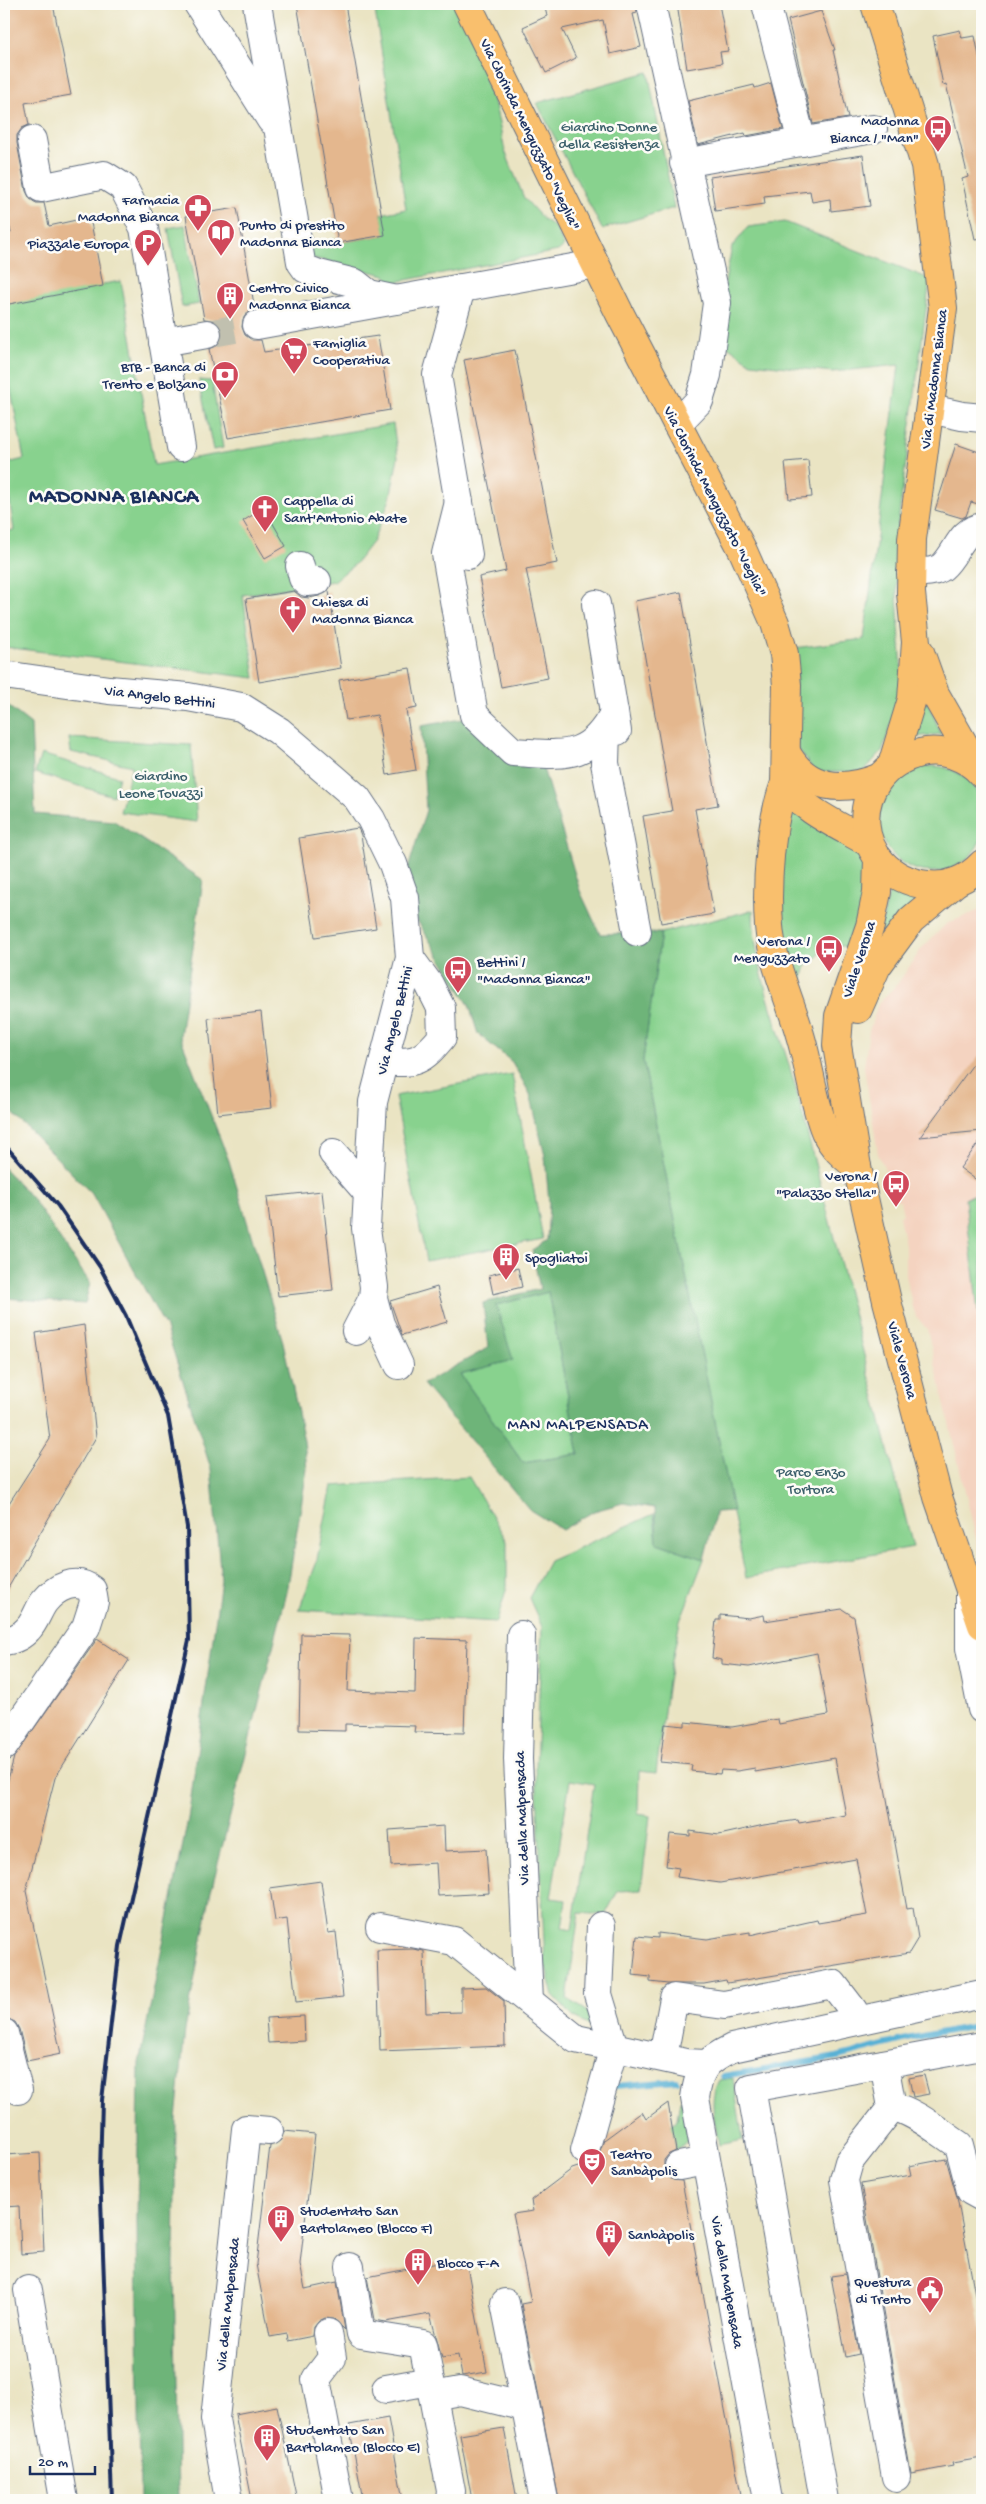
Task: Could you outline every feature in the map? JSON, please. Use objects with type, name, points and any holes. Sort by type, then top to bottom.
[{"type":"main road","name":"Via Clorinda Menguzzato \"Veglia\"","points":[[467,4],[595,264],[744,551],[775,623],[784,654],[787,684],[786,783],[779,799],[769,869],[769,926],[776,962],[800,1035],[825,1130],[836,1151],[857,1167]]},
{"type":"main road","name":"Via di Madonna Bianca","points":[[875,4],[925,165],[943,308],[912,539],[911,573],[916,642],[912,699],[885,771]]},
{"type":"main road","name":"Via di Madonna Bianca","points":[[916,642],[935,694],[980,771]]},
{"type":"main road","points":[[786,752],[794,766],[814,781],[836,787],[859,786],[908,756],[927,751],[946,752],[980,771]]},
{"type":"main road","name":"Viale Verona","points":[[885,771],[870,793],[866,808],[865,825],[873,851],[878,892],[870,926],[839,1016],[837,1045],[857,1167],[888,1301],[938,1497],[970,1584],[982,1626]]},
{"type":"main road","points":[[786,783],[791,793],[801,802],[873,851],[893,874],[913,884],[935,886],[972,875]]},
{"type":"main road","name":"Viale Verona","points":[[843,1089],[848,1046],[856,1015],[877,966],[911,920],[972,875]]},
{"type":"street","points":[[198,4],[277,129]]},
{"type":"street","points":[[257,4],[301,262],[306,269],[355,283],[369,294],[397,300]]},
{"type":"street","points":[[650,4],[684,163],[717,303],[707,375],[702,392],[698,401],[677,424]]},
{"type":"street","points":[[766,4],[802,142]]},
{"type":"street","points":[[684,163],[873,129]]},
{"type":"street","points":[[32,140],[41,188],[104,175],[123,187],[144,228],[181,447]]},
{"type":"street","points":[[257,325],[595,264]]},
{"type":"street","points":[[460,288],[437,375],[468,555]]},
{"type":"street","points":[[163,342],[207,334]]},
{"type":"street","points":[[930,409],[979,418]]},
{"type":"street","points":[[459,502],[446,554],[474,715],[513,752],[569,754],[590,744],[610,721]]},
{"type":"street","points":[[911,573],[931,572],[942,567],[963,536],[982,527]]},
{"type":"street","points":[[596,604],[610,721],[623,766]]},
{"type":"street","name":"Via Angelo Bettini","points":[[4,675],[108,690],[188,697],[241,707],[279,731],[357,798],[371,819],[393,864],[405,898],[410,958],[374,1102],[366,1228],[374,1287],[373,1298],[380,1324],[399,1365]]},
{"type":"street","points":[[610,721],[605,763],[637,932]]},
{"type":"street","points":[[384,1061],[404,1063],[425,1057],[442,1037],[441,1008],[429,984],[410,958]]},
{"type":"street","points":[[333,1153],[368,1193]]},
{"type":"street","points":[[356,1331],[373,1298]]},
{"type":"street","points":[[4,1641],[14,1640],[29,1629],[45,1601],[59,1588],[72,1583],[86,1585],[92,1590],[94,1602],[86,1627],[4,1746]]},
{"type":"street","points":[[970,1584],[970,1648],[982,1709]]},
{"type":"street","name":"Via della Malpensada","points":[[521,1635],[518,1759],[529,2001]]},
{"type":"street","points":[[380,1926],[454,1941],[576,2039],[705,2064],[732,2048],[982,1994]]},
{"type":"street","points":[[585,2150],[614,2046],[598,1994],[601,1926]]},
{"type":"street","points":[[663,2057],[674,1998],[724,2005],[833,1984],[853,2010],[856,2020]]},
{"type":"street","points":[[4,2033],[18,2090]]},
{"type":"street","points":[[824,2500],[751,2088],[982,2046]]},
{"type":"street","name":"Via della Malpensada","points":[[705,2064],[697,2082],[696,2098],[768,2500]]},
{"type":"street","points":[[884,2064],[892,2107],[849,2162],[844,2180],[896,2477]]},
{"type":"street","points":[[892,2107],[898,2107],[959,2145],[971,2191],[982,2197]]},
{"type":"street","name":"Via della Malpensada","points":[[229,2500],[215,2419],[246,2129],[269,2131]]},
{"type":"street","points":[[679,2166],[706,2161]]},
{"type":"street","points":[[350,2267],[361,2334],[423,2344],[452,2491],[450,2500]]},
{"type":"street","points":[[28,2290],[64,2500]]},
{"type":"street","points":[[504,2303],[544,2500]]},
{"type":"street","points":[[328,2333],[332,2358],[316,2379],[339,2500]]},
{"type":"street","points":[[386,2389],[432,2388],[460,2391],[525,2407]]},
{"type":"shaded area","points":[[982,909],[982,1564],[927,1329],[915,1315],[905,1276],[905,1245],[899,1216],[903,1215],[900,1200],[896,1200],[894,1189],[878,1154],[864,1067],[869,1031],[878,1004],[898,983],[922,948],[946,924]]},
{"type":"green space","points":[[374,4],[458,4],[482,64],[486,83],[495,105],[505,151],[524,198],[543,219],[556,228],[564,246],[558,251],[390,283],[385,275],[309,257],[308,244],[337,239],[338,243],[384,235],[381,214],[406,209]]},
{"type":"green space","name":"Giardino Donne della Resistenza","points":[[648,72],[674,208],[602,229],[537,103]]},
{"type":"green space","points":[[785,222],[930,279],[896,538],[897,595],[903,690],[882,751],[863,772],[815,772],[797,747],[794,648],[864,639],[899,365],[832,372],[751,363],[722,342],[719,311],[732,247],[748,227]]},
{"type":"green space","points":[[185,225],[199,304],[182,307],[168,228]]},
{"type":"green space","points":[[121,281],[154,465],[393,424],[398,457],[390,499],[373,541],[355,564],[334,581],[243,595],[255,678],[4,647],[4,532],[14,530],[4,464],[24,459],[4,355],[4,332],[10,332],[4,328],[4,301]]},
{"type":"green space","points":[[199,380],[212,381],[223,448],[213,450]]},
{"type":"green space","points":[[4,703],[31,724],[35,814],[114,821],[203,880],[180,1036],[229,1161],[283,1342],[304,1441],[307,1469],[287,1592],[211,1891],[185,2030],[176,2119],[174,2265],[178,2500],[140,2500],[137,2221],[139,2063],[188,1819],[221,1580],[211,1469],[166,1328],[92,1194],[4,1104]]},
{"type":"green space","points":[[928,703],[941,734],[913,737],[920,704]]},
{"type":"green space","points":[[468,718],[513,760],[543,768],[580,891],[600,934],[661,933],[643,1060],[733,1511],[716,1512],[704,1559],[657,1543],[655,1508],[623,1503],[594,1511],[562,1530],[530,1510],[423,1384],[488,1348],[483,1303],[540,1289],[532,1250],[547,1240],[549,1203],[545,1156],[530,1094],[512,1062],[478,1034],[469,1005],[417,920],[403,885],[426,810],[421,726]],"holes":[[[548,1292],[579,1454],[523,1463],[460,1374],[513,1360],[496,1305]]]},
{"type":"green space","name":"Giardino Leone Tovazzi","points":[[69,738],[191,745],[197,822],[120,812],[132,766],[71,752]]},
{"type":"green space","points":[[41,754],[119,777],[113,796],[35,773]]},
{"type":"green space","points":[[932,766],[952,770],[970,781],[981,799],[985,819],[981,839],[970,857],[952,868],[932,872],[912,868],[894,857],[883,839],[879,819],[883,799],[894,781],[912,770]]},
{"type":"green space","points":[[783,801],[823,824],[848,843],[858,854],[865,867],[869,882],[853,949],[837,945],[827,947],[816,959],[808,957],[800,989],[806,991],[804,1000],[797,1002],[775,928]]},
{"type":"green space","points":[[890,889],[916,898],[874,956]]},
{"type":"green space","name":"Parco Enzo Tortora","points":[[753,910],[754,933],[763,980],[792,1074],[913,1547],[746,1578],[643,1060],[661,933]]},
{"type":"green space","points":[[512,1074],[543,1239],[426,1261],[395,1096]]},
{"type":"green space","points":[[4,1168],[32,1198],[90,1283],[85,1304],[4,1298]]},
{"type":"green space","points":[[973,1195],[982,1201],[982,1311],[978,1312],[965,1199]]},
{"type":"green space","points":[[548,1292],[579,1454],[523,1463],[460,1374],[512,1360],[496,1305]]},
{"type":"green space","points":[[469,1477],[507,1541],[507,1586],[497,1622],[299,1610],[316,1564],[332,1486]]},
{"type":"green space","points":[[654,1514],[657,1543],[704,1559],[680,1621],[668,1681],[656,1773],[639,1771],[638,1814],[650,1816],[641,1890],[618,1891],[605,1915],[579,1913],[567,1999],[597,2018],[596,2029],[574,2018],[553,1996],[545,1964],[536,1767],[542,1627],[529,1598],[549,1561]],"holes":[[[570,1780],[594,1784],[572,1930],[562,1928],[566,1900],[551,1898]]]},
{"type":"green space","points":[[733,2078],[743,2140],[719,2145],[713,2112],[714,2096],[719,2080]]},
{"type":"green space","points":[[680,2101],[682,2101],[688,2140],[676,2151],[671,2125],[677,2120]]},
{"type":"building","points":[[4,4],[53,4],[71,95],[25,103],[29,125],[22,128],[17,135],[17,143],[26,191],[30,199],[36,203],[44,203],[49,226],[90,217],[103,286],[4,305],[4,234],[11,233],[4,202]]},
{"type":"building","points":[[297,4],[345,4],[385,235],[338,243]]},
{"type":"building","points":[[544,4],[636,4],[637,13],[633,14],[641,47],[610,54],[603,20],[562,29],[576,58],[546,73],[523,27],[547,16]]},
{"type":"building","points":[[677,4],[719,4],[728,51],[720,52],[722,63],[687,69]]},
{"type":"building","points":[[821,11],[835,50],[833,50],[848,118],[813,124],[788,20]]},
{"type":"building","points":[[960,30],[962,38],[975,36],[982,71],[982,238],[975,239],[962,179],[968,177],[946,84],[943,85],[933,36]]},
{"type":"building","points":[[771,83],[783,129],[746,136],[745,133],[698,145],[688,101],[754,85],[755,88]]},
{"type":"building","points":[[863,155],[870,206],[831,211],[830,199],[812,202],[810,191],[764,196],[765,204],[715,211],[710,177]]},
{"type":"building","name":"Centro Civico Madonna Bianca","points":[[237,208],[255,310],[247,313],[243,319],[242,327],[245,335],[252,340],[261,340],[264,352],[378,336],[390,410],[228,438],[209,349],[217,346],[221,340],[222,331],[219,324],[213,320],[204,319],[186,216]]},
{"type":"building","points":[[515,350],[557,563],[526,569],[548,678],[501,687],[479,577],[506,571],[464,360]]},
{"type":"building","points":[[956,444],[982,453],[982,505],[971,502],[966,516],[962,518],[935,510]]},
{"type":"building","points":[[808,460],[812,497],[789,499],[785,462]]},
{"type":"building","name":"Cappella di Sant'Antonio Abate","points":[[264,508],[286,546],[265,558],[243,521]]},
{"type":"building","name":"Chiesa di Madonna Bianca","points":[[294,591],[301,597],[309,598],[329,591],[341,668],[259,682],[246,599]]},
{"type":"building","points":[[681,592],[718,805],[695,809],[714,914],[661,923],[643,816],[672,811],[635,601]]},
{"type":"building","points":[[410,668],[417,708],[406,710],[416,770],[387,775],[377,715],[346,720],[339,680]]},
{"type":"building","points":[[358,828],[361,835],[376,928],[315,937],[299,838]]},
{"type":"building","points":[[261,1012],[272,1108],[218,1114],[208,1018]]},
{"type":"building","points":[[982,1052],[982,1131],[920,1137]]},
{"type":"building","points":[[982,1138],[982,1184],[960,1168]]},
{"type":"building","points":[[322,1191],[333,1290],[278,1296],[267,1197]]},
{"type":"building","name":"Spogliatoi","points":[[518,1268],[522,1287],[493,1294],[489,1275]]},
{"type":"building","points":[[437,1287],[447,1322],[402,1335],[390,1301]]},
{"type":"building","points":[[84,1325],[96,1437],[4,1595],[4,1511],[50,1439],[36,1333]]},
{"type":"building","points":[[842,1609],[854,1617],[907,1909],[913,1908],[918,1938],[909,1953],[727,1983],[726,1980],[704,1984],[668,1984],[650,1982],[650,1977],[633,1975],[637,1936],[658,1938],[658,1933],[707,1939],[750,1932],[750,1935],[817,1920],[818,1923],[867,1915],[856,1859],[720,1883],[677,1877],[679,1868],[666,1866],[670,1834],[690,1836],[690,1831],[719,1835],[764,1825],[798,1820],[799,1823],[846,1815],[835,1758],[755,1772],[755,1768],[737,1771],[721,1770],[720,1774],[691,1771],[692,1765],[660,1762],[665,1724],[685,1726],[685,1722],[732,1727],[778,1719],[779,1724],[828,1715],[817,1653],[749,1667],[722,1664],[722,1660],[712,1658],[716,1620],[720,1620],[720,1615],[749,1618],[764,1615],[765,1621]]},
{"type":"building","points":[[301,1634],[350,1635],[348,1691],[415,1693],[416,1638],[467,1640],[464,1733],[414,1732],[415,1726],[345,1724],[345,1731],[299,1730]]},
{"type":"building","points":[[97,1639],[129,1660],[55,1778],[26,1891],[61,2054],[27,2061],[19,2029],[15,2022],[6,2018],[4,2007],[4,1795],[14,1757]]},
{"type":"building","points":[[444,1826],[445,1851],[486,1849],[489,1893],[438,1896],[436,1863],[391,1866],[389,1830]]},
{"type":"building","points":[[321,1881],[328,1933],[336,1932],[343,1997],[296,2002],[287,1919],[275,1921],[270,1888]]},
{"type":"building","points":[[413,1949],[424,1951],[426,2013],[461,2012],[461,1988],[486,1987],[504,2001],[505,2046],[380,2051],[377,1950]]},
{"type":"building","points":[[304,2016],[305,2041],[268,2043],[266,2018]]},
{"type":"building","points":[[924,2075],[929,2094],[913,2097],[909,2078]]},
{"type":"building","name":"Sanbàpolis","points":[[668,2103],[676,2151],[669,2154],[664,2160],[664,2169],[667,2176],[673,2180],[682,2181],[742,2500],[559,2500],[521,2304],[531,2302],[513,2214],[533,2211],[531,2200],[572,2169],[596,2161],[604,2140],[642,2112],[646,2119]]},
{"type":"building","points":[[284,2131],[315,2134],[300,2264],[305,2289],[337,2282],[345,2330],[334,2319],[325,2318],[314,2327],[313,2336],[288,2341],[287,2334],[270,2337],[256,2264],[270,2146],[281,2140]]},
{"type":"building","points":[[40,2153],[44,2252],[21,2254],[19,2206],[4,2207],[4,2155]]},
{"type":"building","points":[[946,2159],[957,2197],[982,2332],[982,2458],[952,2463],[953,2466],[911,2474],[861,2184],[911,2175],[909,2166]]},
{"type":"building","points":[[443,2262],[443,2266],[457,2268],[467,2266],[487,2372],[462,2376],[458,2355],[442,2358],[430,2314],[386,2322],[375,2320],[367,2277]]},
{"type":"building","points":[[845,2274],[859,2354],[846,2357],[831,2276]]},
{"type":"building","name":"Studentato San Bartolameo (Blocco E)","points":[[277,2406],[297,2500],[252,2500],[235,2414]]},
{"type":"building","name":"Studentato San Bartolameo (Blocco E)","points":[[388,2418],[403,2500],[363,2500],[349,2425]]},
{"type":"building","name":"Studentato San Bartolameo (Blocco E)","points":[[504,2428],[517,2500],[472,2500],[460,2435]]},
{"type":"waterway","points":[[723,2076],[837,2057],[911,2038],[982,2025]]},
{"type":"waterway","points":[[615,2086],[676,2081]]},
{"type":"tunnel","points":[[207,334],[257,325]]},
{"type":"railway","points":[[4,1144],[58,1206],[100,1267],[126,1316],[168,1416],[187,1527],[189,1640],[120,1946],[102,2100],[100,2172],[112,2500]]},
{"type":"place","name":"Madonna Bianca / \"Man\"","points":[[938,153]]},
{"type":"place","name":"Farmacia Madonna Bianca","points":[[198,232]]},
{"type":"place","name":"Punto di prestito Madonna Bianca","points":[[221,257]]},
{"type":"place","name":"Piazzale Europa","points":[[148,267]]},
{"type":"place","name":"Centro Civico Madonna Bianca","points":[[230,320]]},
{"type":"place","name":"Famiglia Cooperativa","points":[[294,375]]},
{"type":"place","name":"BTB - Banca di Trento e Bolzano","points":[[225,399]]},
{"type":"place","name":"Cappella di Sant'Antonio Abate","points":[[265,533]]},
{"type":"place","name":"Chiesa di Madonna Bianca","points":[[293,634]]},
{"type":"place","name":"Verona / Menguzzato","points":[[829,973]]},
{"type":"place","name":"Bettini / \"Madonna Bianca\"","points":[[458,994]]},
{"type":"place","name":"Verona / \"Palazzo Stella\"","points":[[896,1208]]},
{"type":"place","name":"Spogliatoi","points":[[506,1281]]},
{"type":"place","name":"Teatro Sanbàpolis","points":[[592,2186]]},
{"type":"place","name":"Studentato San Bartolameo (Blocco F)","points":[[281,2243]]},
{"type":"place","name":"Sanbàpolis","points":[[609,2258]]},
{"type":"place","name":"Blocco F-A","points":[[418,2286]]},
{"type":"place","name":"Questura di Trento","points":[[930,2314]]},
{"type":"place","name":"Studentato San Bartolameo (Blocco E)","points":[[267,2462]]},
{"type":"district","name":"MADONNA BIANCA","points":[[114,495]]},
{"type":"district","name":"MAN MALPENSADA","points":[[578,1423]]}]
